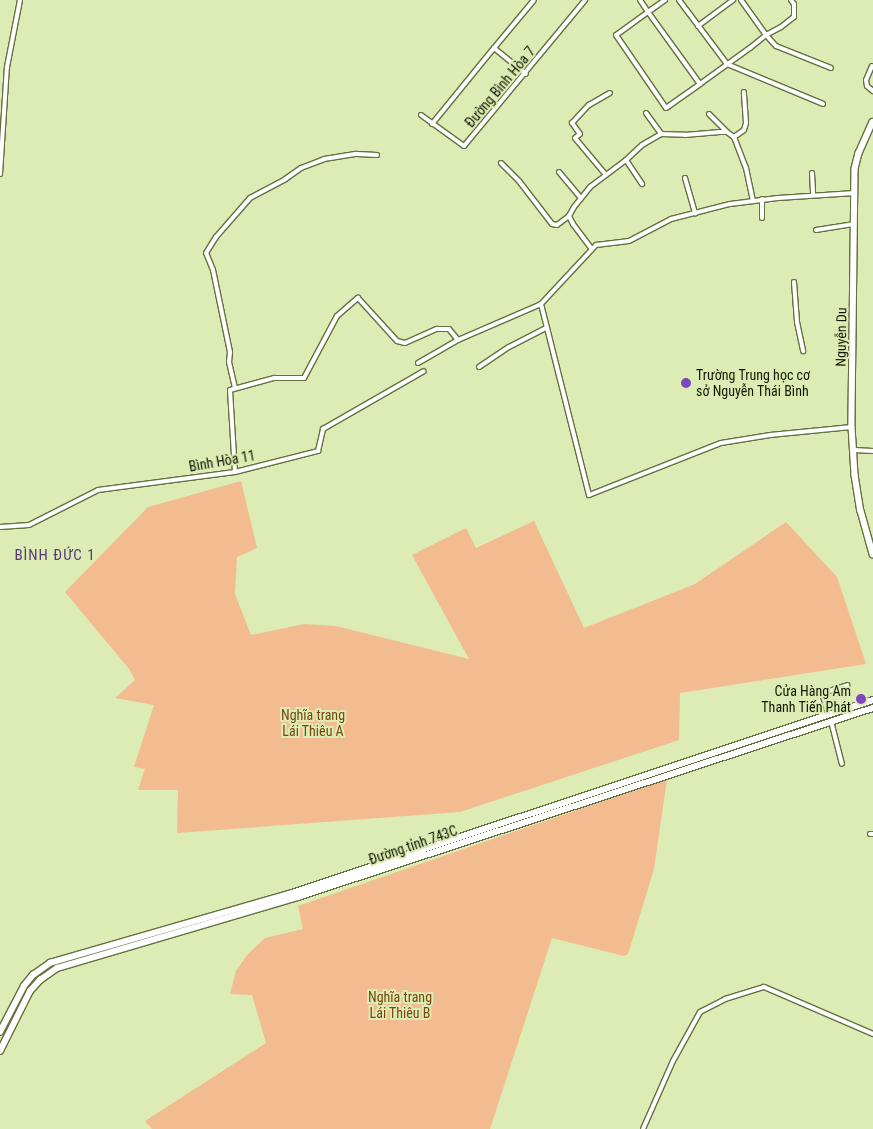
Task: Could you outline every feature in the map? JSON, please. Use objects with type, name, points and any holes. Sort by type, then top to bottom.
[{"type":"main road","name":"Nguyễn Du","points":[[873,122],[859,153],[855,169],[852,427],[855,475],[873,554]]},
{"type":"main road","name":"Đường tỉnh 743C","points":[[0,1051],[30,991],[40,980],[57,968],[236,913],[501,826],[726,748],[873,700]]},
{"type":"main road","name":"Đường tỉnh 743C","points":[[550,809],[873,708]]},
{"type":"main road","points":[[797,724],[799,731]]},
{"type":"main road","points":[[726,748],[728,754]]},
{"type":"main road","name":"Đường tỉnh 743C","points":[[0,1032],[24,986],[33,976],[50,964],[236,913]]},
{"type":"street","points":[[0,174],[7,67],[20,0]]},
{"type":"street","points":[[432,124],[534,0]]},
{"type":"street","name":"Đường Bình Hòa 7","points":[[421,115],[464,146],[526,74],[585,0]]},
{"type":"street","points":[[640,0],[700,84]]},
{"type":"street","points":[[665,0],[616,35],[666,108],[766,35],[794,17],[794,4],[791,0]]},
{"type":"street","points":[[678,0],[727,64],[824,104]]},
{"type":"street","points":[[698,26],[733,0]]},
{"type":"street","points":[[741,0],[776,46],[831,68]]},
{"type":"street","points":[[494,48],[526,74]]},
{"type":"street","points":[[872,66],[866,80],[867,86],[873,91]]},
{"type":"street","points":[[734,137],[744,130],[746,123],[744,92]]},
{"type":"street","points":[[606,175],[575,138],[580,134],[572,123],[589,105],[610,93]]},
{"type":"street","points":[[646,113],[661,134]]},
{"type":"street","points":[[708,114],[734,137],[746,168],[754,201]]},
{"type":"street","points":[[501,163],[519,181],[552,224],[557,225],[569,216],[581,198],[606,175],[642,145],[661,134],[727,132]]},
{"type":"street","points":[[235,388],[228,362],[230,352],[213,270],[206,253],[216,237],[250,198],[284,180],[301,168],[324,159],[357,154],[376,155]]},
{"type":"street","points":[[626,160],[642,184]]},
{"type":"street","points":[[559,172],[581,198]]},
{"type":"street","points":[[812,173],[813,195]]},
{"type":"street","points":[[685,178],[695,214]]},
{"type":"street","points":[[418,363],[458,340],[541,304],[596,245],[629,241],[664,222],[754,201],[855,193]]},
{"type":"street","points":[[762,200],[762,218]]},
{"type":"street","points":[[569,216],[592,248]]},
{"type":"street","points":[[816,230],[855,224]]},
{"type":"street","points":[[794,282],[797,322],[803,351]]},
{"type":"street","points":[[234,472],[230,390],[274,378],[304,378],[337,316],[358,298],[397,341],[405,343],[437,329],[449,329],[458,340]]},
{"type":"street","points":[[541,304],[590,495],[721,443],[770,435],[852,427]]},
{"type":"street","points":[[479,367],[509,346],[546,328]]},
{"type":"street","name":"Bình Hòa 11","points":[[0,527],[29,525],[98,490],[234,472],[318,451],[323,429],[424,371]]},
{"type":"street","points":[[854,450],[873,451]]},
{"type":"street","points":[[866,529],[873,528]]},
{"type":"street","points":[[823,716],[817,695],[847,685]]},
{"type":"street","points":[[831,721],[842,764]]},
{"type":"street","points":[[643,1129],[673,1060],[700,1012],[725,999],[764,987],[873,1034]]},
{"type":"green space","name":"Nghĩa trang Lái Thiêu A","points":[[241,481],[257,548],[237,557],[235,594],[251,635],[304,624],[336,626],[469,659],[412,555],[466,528],[476,548],[534,521],[584,628],[695,584],[786,522],[837,577],[866,664],[680,693],[679,740],[460,812],[177,833],[178,790],[138,790],[145,769],[134,767],[154,705],[115,698],[135,680],[130,670],[65,592],[148,507]]},
{"type":"green space","name":"Nghĩa trang Lái Thiêu B","points":[[667,779],[654,869],[628,954],[624,956],[552,938],[490,1129],[152,1129],[145,1121],[266,1043],[252,995],[230,994],[236,971],[247,955],[265,938],[303,929],[298,906]]},
{"type":"place","name":"Trường Trung học cơ sở Nguyễn Thái Bình","points":[[686,383]]},
{"type":"place","name":"Cửa Hàng Am Thanh Tiến Phát","points":[[861,699]]},
{"type":"district","name":"BÌNH ĐỨC 1","points":[[55,556]]}]
